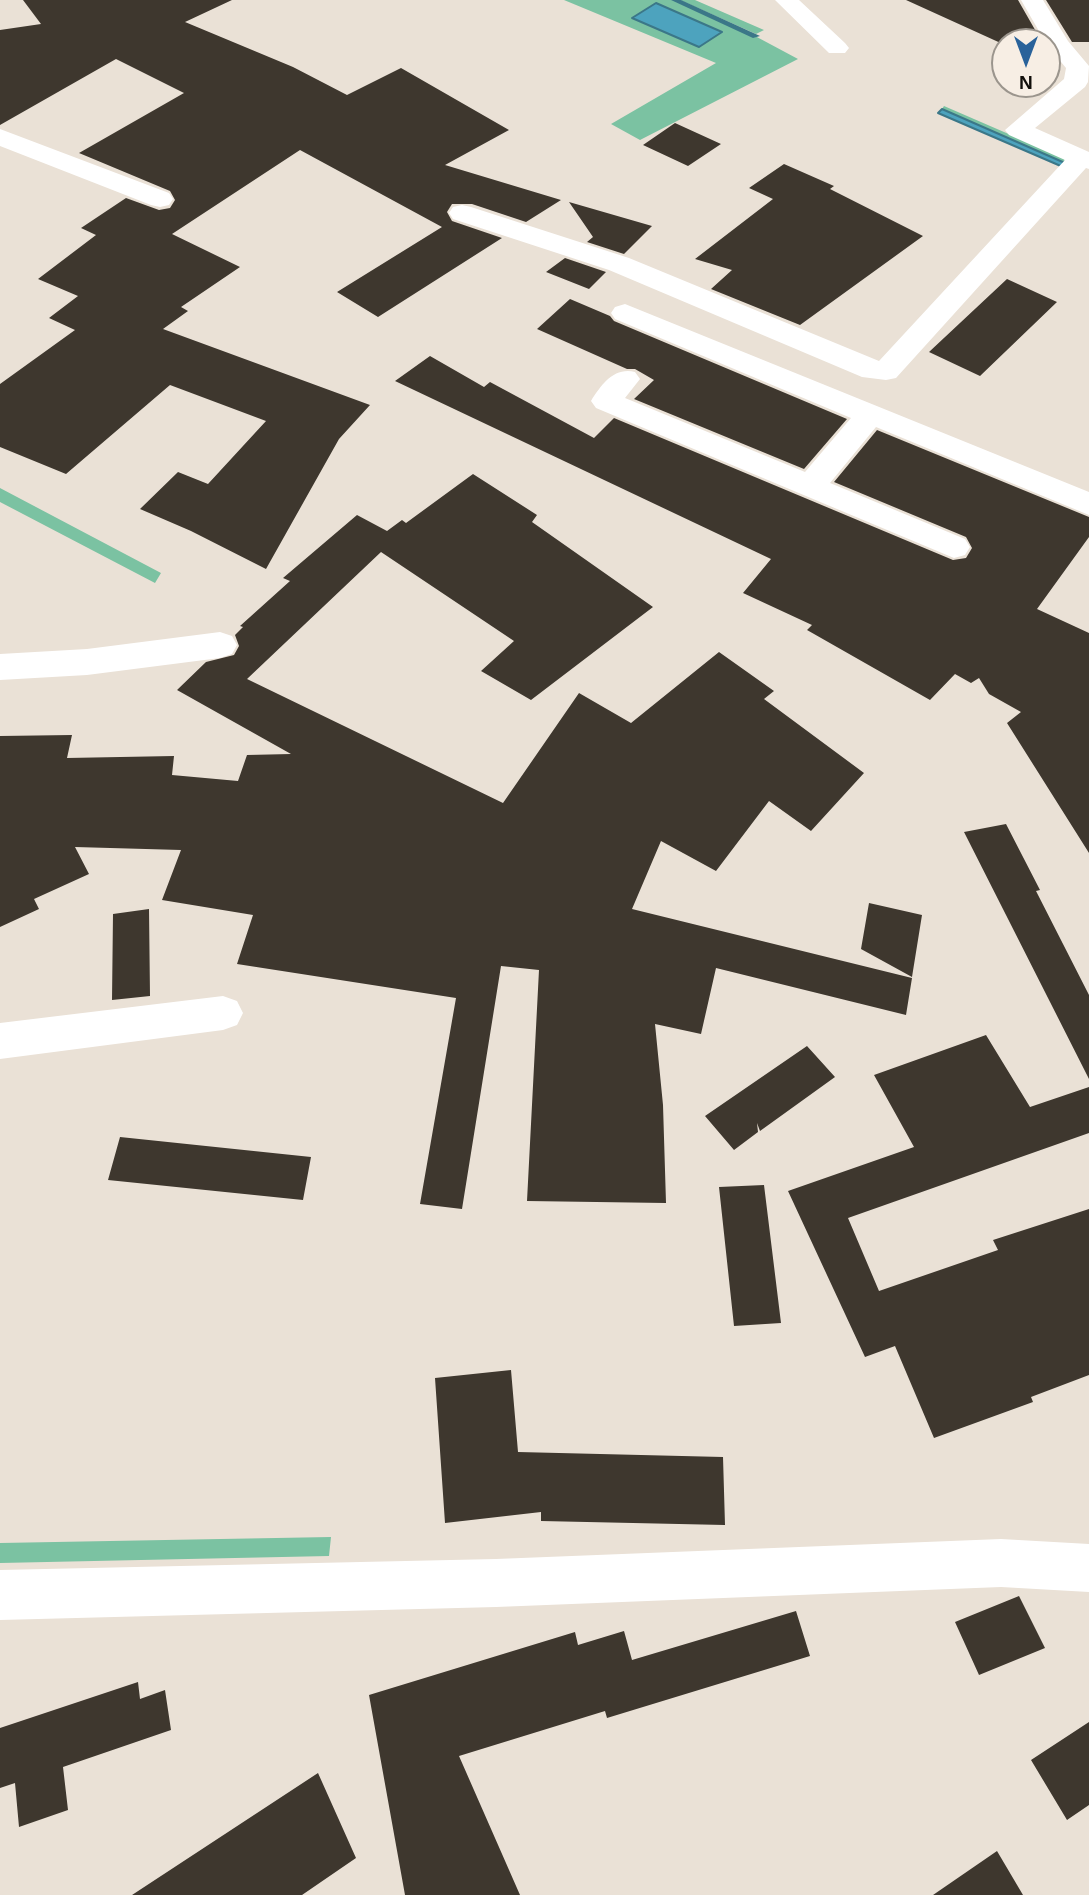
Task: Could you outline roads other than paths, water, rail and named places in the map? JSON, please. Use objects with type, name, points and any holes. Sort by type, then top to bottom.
[{"type":"street","points":[[786,0],[837,48]]},
{"type":"street","points":[[462,213],[619,264],[872,370],[886,371],[1085,159],[1018,130],[1076,82],[1078,67],[1058,44],[1032,0]]},
{"type":"street","points":[[0,137],[160,199]]},
{"type":"street","points":[[625,313],[1089,504]]},
{"type":"street","points":[[625,379],[606,401],[954,547]]},
{"type":"street","points":[[810,487],[871,414]]},
{"type":"street","points":[[0,667],[87,662],[220,645]]},
{"type":"street","points":[[0,1041],[223,1013]]},
{"type":"street","points":[[0,1595],[496,1583],[1001,1563],[1089,1568]]},
{"type":"water","points":[[656,3],[722,32],[699,47],[632,18]]},
{"type":"water","points":[[942,109],[1065,163],[1063,167],[938,113]]},
{"type":"waterway","points":[[675,0],[756,36]]}]
